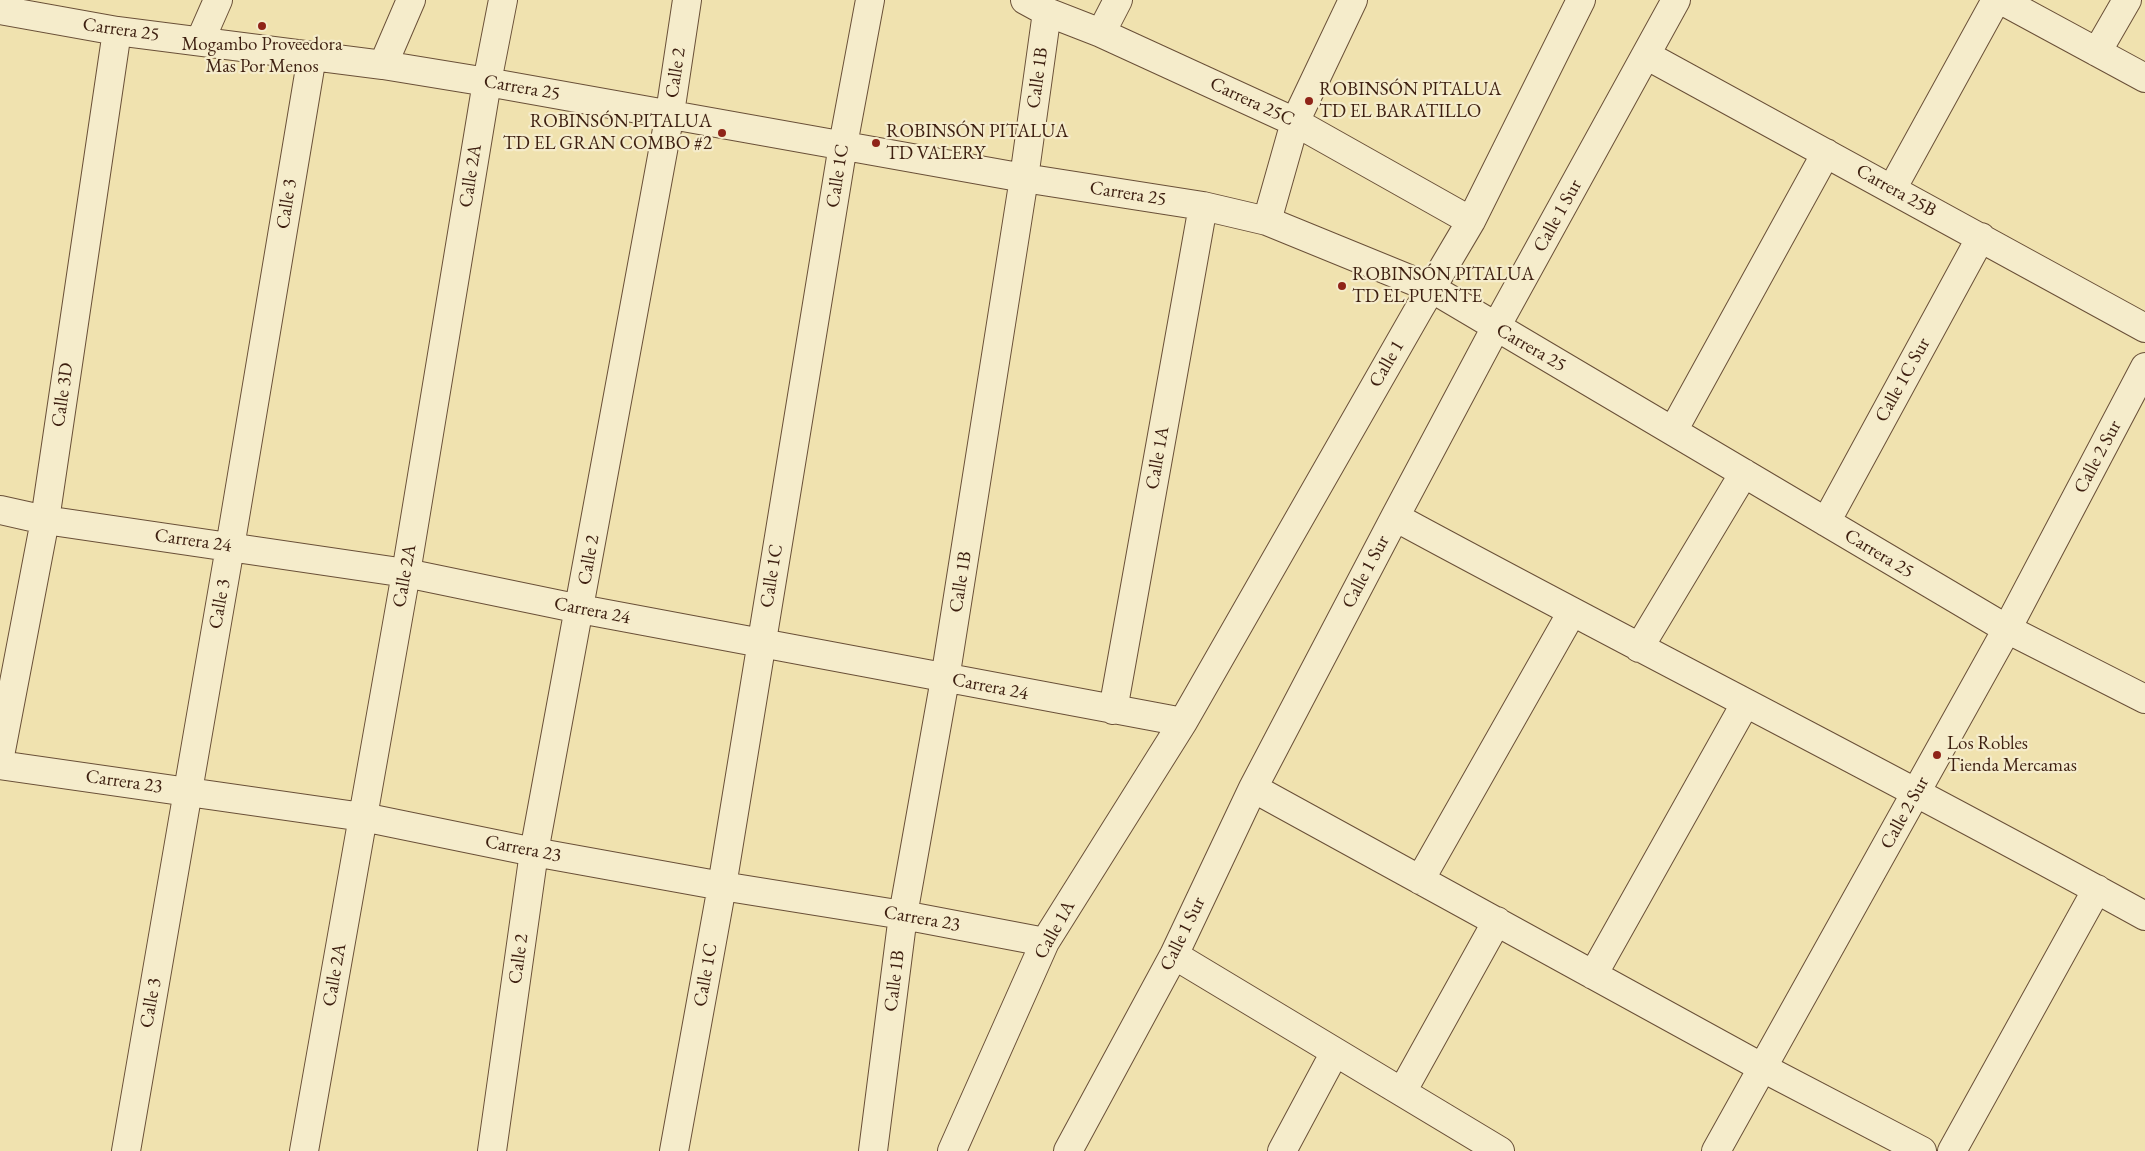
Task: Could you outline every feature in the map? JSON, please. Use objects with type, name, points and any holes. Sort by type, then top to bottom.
[{"type":"street","points":[[200,41],[218,0]]},
{"type":"street","points":[[383,66],[411,0]]},
{"type":"street","name":"Calle 2A","points":[[304,1151],[406,573],[487,82],[503,0]]},
{"type":"street","name":"Calle 2","points":[[492,1151],[534,852],[670,113],[687,0]]},
{"type":"street","name":"Calle 1C","points":[[674,1151],[722,886],[843,145],[870,0]]},
{"type":"street","points":[[1101,33],[1118,0]]},
{"type":"street","points":[[1267,221],[1295,122],[1353,0]]},
{"type":"street","name":"Calle 1","points":[[1183,722],[1438,292],[1471,221],[1581,0]]},
{"type":"street","name":"Calle 1 Sur","points":[[1068,1151],[1174,955],[1254,788],[1395,517],[1486,321],[1646,55],[1676,0]]},
{"type":"street","points":[[1892,189],[1996,0]]},
{"type":"street","points":[[2001,0],[2145,78]]},
{"type":"street","points":[[2097,52],[2127,0]]},
{"type":"street","name":"Carrera 25C","points":[[1036,6],[1101,33],[1295,122],[1471,221]]},
{"type":"street","name":"Calle 1B","points":[[873,1151],[903,915],[945,679],[1024,178],[1036,6]]},
{"type":"street","name":"Carrera 25","points":[[11,8],[118,31],[383,66],[670,113],[1024,178],[1203,206],[1267,221],[1438,292],[2007,629],[2145,699]]},
{"type":"street","name":"Calle 3D","points":[[0,756],[45,520],[118,31]]},
{"type":"street","name":"Carrera 25B","points":[[1646,55],[2145,328]]},
{"type":"street","name":"Calle 3","points":[[126,1151],[312,56]]},
{"type":"street","points":[[1673,431],[1826,153]]},
{"type":"street","name":"Calle 1A","points":[[1113,710],[1203,206]]},
{"type":"street","name":"Calle 1C Sur","points":[[1826,522],[1981,238]]},
{"type":"street","name":"Calle 2 Sur","points":[[1716,1151],[2007,629],[2145,367]]},
{"type":"street","points":[[1639,648],[1744,473]]},
{"type":"street","name":"Carrera 24","points":[[0,510],[45,520],[406,573],[580,609],[945,679],[1183,722]]},
{"type":"street","points":[[1395,517],[1745,704],[1917,792],[2145,916]]},
{"type":"street","points":[[1420,880],[1572,612]]},
{"type":"street","points":[[1593,975],[1745,704]]},
{"type":"street","name":"Calle 1A","points":[[952,1151],[1045,942],[1183,722]]},
{"type":"street","name":"Carrera 23","points":[[0,765],[363,817],[534,852],[722,886],[903,915],[1045,942]]},
{"type":"street","points":[[1254,788],[1763,1068],[1922,1151]]},
{"type":"street","points":[[1952,1151],[2097,889]]},
{"type":"street","points":[[1402,1092],[1497,921]]},
{"type":"street","points":[[1174,955],[1500,1151]]},
{"type":"street","points":[[1282,1151],[1335,1052]]},
{"type":"place","name":"Mogambo Proveedora Mas Por Menos","points":[[262,26]]},
{"type":"place","name":"ROBINSÓN PITALUA TD EL BARATILLO","points":[[1309,101]]},
{"type":"place","name":"ROBINSÓN PITALUA TD EL GRAN COMBO #2","points":[[722,133]]},
{"type":"place","name":"ROBINSÓN PITALUA TD VALERY","points":[[876,143]]},
{"type":"place","name":"ROBINSÓN PITALUA TD EL PUENTE","points":[[1342,286]]},
{"type":"place","name":"Los Robles Tienda Mercamas","points":[[1937,755]]}]
